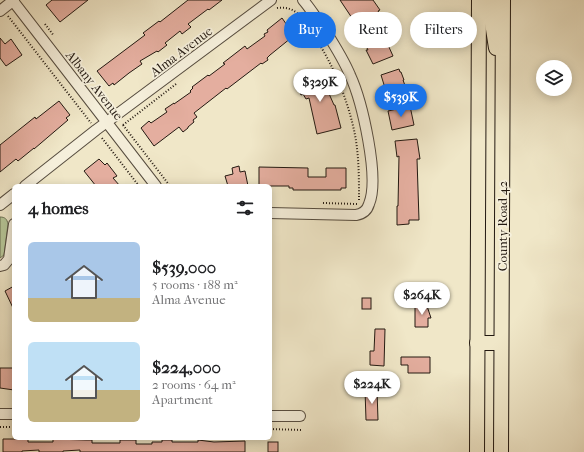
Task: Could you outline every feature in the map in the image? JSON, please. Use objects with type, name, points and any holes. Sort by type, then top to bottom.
[{"type":"highway","name":"County Road 42","points":[[477,452],[479,0]]},
{"type":"highway","points":[[490,0],[490,10],[503,87]]},
{"type":"highway","name":"County Road 42","points":[[501,452],[503,0]]},
{"type":"highway","points":[[477,343],[501,343]]},
{"type":"street","points":[[1,10],[13,0]]},
{"type":"street","name":"Albany Avenue","points":[[13,0],[154,184]]},
{"type":"street","points":[[272,214],[356,215],[365,211],[371,198],[372,176],[368,140],[361,108],[351,76],[337,48],[303,0]]},
{"type":"street","name":"Alma Avenue","points":[[33,182],[96,130],[273,4]]},
{"type":"street","points":[[0,205],[12,196]]},
{"type":"street","points":[[0,266],[9,259],[12,238]]},
{"type":"street","points":[[0,414],[12,414]]},
{"type":"street","points":[[272,416],[300,416]]},
{"type":"path","points":[[273,4],[287,8],[297,13],[302,18],[319,43],[333,69],[342,90],[354,131],[359,173],[359,204]]},
{"type":"path","points":[[1,10],[137,184]]},
{"type":"path","points":[[123,125],[179,82]]},
{"type":"path","points":[[0,427],[12,427]]},
{"type":"path","points":[[272,430],[301,430]]},
{"type":"green space","points":[[0,217],[6,219],[8,224],[4,255],[0,258]]},
{"type":"building","points":[[52,0],[88,0],[60,22],[46,5]]},
{"type":"building","points":[[188,0],[222,0],[188,24],[191,27],[182,34],[180,31],[165,43],[167,45],[158,52],[157,51],[140,61],[142,64],[114,85],[113,83],[109,86],[97,71],[145,35],[143,33]]},
{"type":"building","points":[[340,0],[373,0],[380,10],[379,12],[348,12]]},
{"type":"building","points":[[282,18],[284,21],[284,44],[267,58],[268,60],[262,64],[261,63],[227,89],[226,88],[194,113],[197,117],[193,120],[194,122],[183,132],[179,127],[154,146],[141,128],[149,121],[151,123],[167,112],[165,109],[191,92],[192,87],[225,64],[223,63],[245,46],[247,49],[265,36],[264,34],[268,32],[267,30]]},
{"type":"building","points":[[0,38],[5,44],[11,39],[22,55],[6,66],[0,58]]},
{"type":"building","points":[[367,48],[389,48],[393,56],[373,64],[366,50],[368,50]]},
{"type":"building","points":[[399,69],[407,91],[385,99],[382,89],[385,88],[381,75]]},
{"type":"building","points":[[321,70],[325,80],[323,80],[335,105],[341,128],[317,134],[309,98],[306,99],[303,94],[301,95],[296,82]]},
{"type":"building","points":[[59,101],[70,115],[66,118],[68,120],[34,149],[18,161],[16,159],[0,172],[0,145],[35,117],[36,119]]},
{"type":"building","points":[[410,106],[414,125],[392,130],[388,111]]},
{"type":"building","points":[[417,139],[420,159],[417,159],[419,220],[409,220],[409,224],[397,225],[399,156],[397,157],[395,141]]},
{"type":"building","points":[[99,159],[105,165],[107,163],[114,172],[117,176],[113,178],[118,184],[94,184],[84,171]]},
{"type":"building","points":[[239,166],[240,172],[245,171],[248,184],[227,184],[225,176],[233,174],[232,168]]},
{"type":"building","points":[[259,167],[308,168],[308,177],[326,177],[326,168],[346,168],[346,188],[341,188],[341,190],[293,190],[293,188],[289,188],[289,186],[259,184]]},
{"type":"building","points":[[12,287],[12,306],[5,291]]},
{"type":"building","points":[[362,298],[371,298],[371,309],[362,309]]},
{"type":"building","points":[[415,306],[427,306],[431,318],[428,318],[428,327],[415,327]]},
{"type":"building","points":[[375,329],[385,329],[384,366],[370,365],[370,351],[374,351]]},
{"type":"building","points":[[401,357],[430,357],[430,373],[408,373],[408,365],[401,365]]},
{"type":"building","points":[[0,368],[12,368],[12,390],[0,388]]},
{"type":"building","points":[[365,390],[377,390],[378,420],[366,420]]},
{"type":"building","points":[[3,439],[28,440],[28,442],[53,442],[53,440],[92,440],[92,443],[120,443],[120,440],[136,440],[136,444],[152,444],[152,442],[162,442],[162,440],[172,440],[172,442],[198,442],[198,440],[214,442],[245,441],[245,452],[80,452],[80,450],[39,452],[39,450],[3,452]]},
{"type":"building","points":[[268,442],[278,442],[278,452],[268,452]]}]
